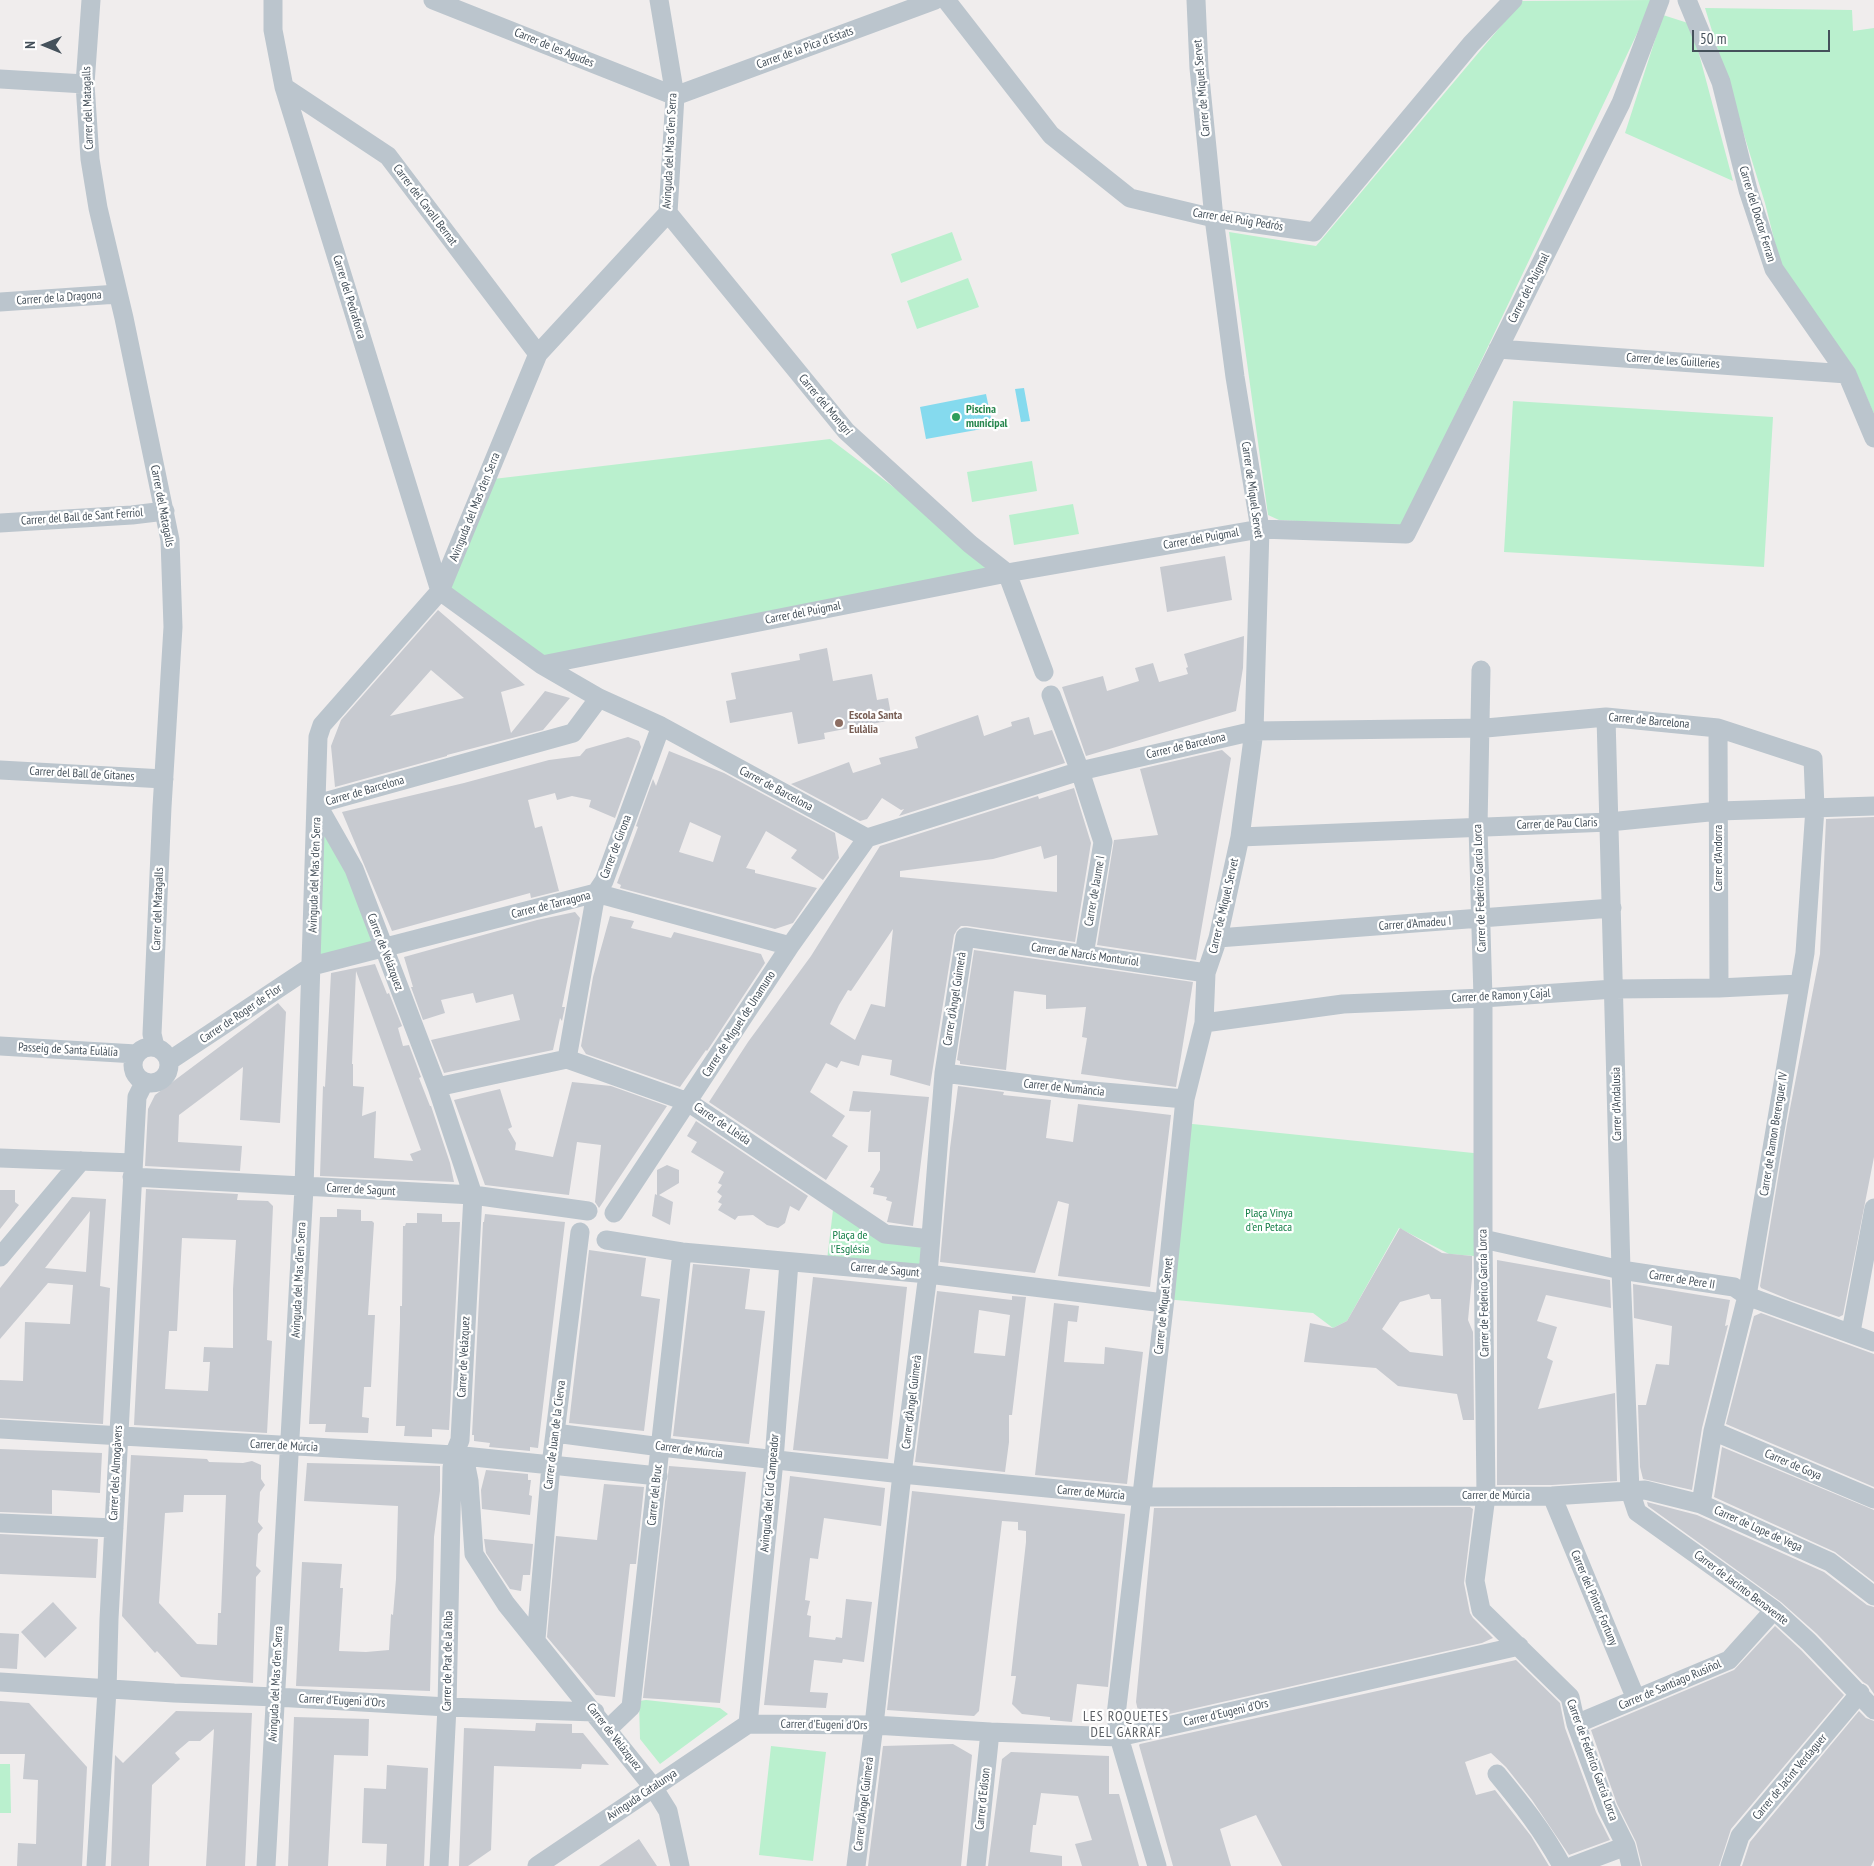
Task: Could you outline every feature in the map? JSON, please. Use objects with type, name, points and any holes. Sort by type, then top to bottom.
[{"type":"street","name":"Carrer del Matagalls","points":[[91,0],[85,84],[90,159],[98,208],[170,540],[173,627],[152,1034],[155,1047]]},
{"type":"street","name":"Carrer del Pedraforca","points":[[273,0],[273,30],[284,87],[440,591]]},
{"type":"street","name":"Carrer de les Agudes","points":[[433,0],[674,96]]},
{"type":"street","name":"Avinguda del Mas d'en Serra","points":[[266,1866],[304,1188],[318,744],[322,725],[440,591],[538,354],[668,213],[674,96],[659,0]]},
{"type":"street","name":"Carrer de la Pica d'Estats","points":[[674,96],[935,0]]},
{"type":"street","name":"Carrer del Puig Pedrós","points":[[946,0],[1051,135],[1130,198],[1214,218],[1314,232],[1466,50],[1513,0]]},
{"type":"street","name":"Carrer de Miquel Servet","points":[[1157,1866],[1120,1737],[1116,1715],[1164,1303],[1185,1099],[1204,1023],[1206,973],[1218,938],[1240,837],[1254,730],[1260,529],[1235,377],[1214,218],[1199,68],[1196,0]]},
{"type":"street","name":"Carrer del Puigmal","points":[[542,665],[1007,572],[1260,529],[1406,534],[1621,103],[1660,0]]},
{"type":"street","name":"Carrer del Doctor Ferran","points":[[1686,0],[1720,82],[1748,190],[1774,269],[1847,374],[1874,438]]},
{"type":"street","points":[[0,78],[85,84]]},
{"type":"street","name":"Carrer del Cavall Bernat","points":[[284,87],[388,156],[538,354]]},
{"type":"street","name":"Carrer del Montgrí","points":[[668,213],[846,431],[970,544],[1007,572]]},
{"type":"street","name":"Carrer de la Dragona","points":[[0,302],[118,294]]},
{"type":"street","name":"Carrer de les Guilleries","points":[[1498,349],[1847,374]]},
{"type":"street","name":"Carrer del Ball de Sant Ferriol","points":[[0,523],[132,515],[164,511]]},
{"type":"street","points":[[1007,572],[1044,672]]},
{"type":"street","points":[[440,591],[542,665]]},
{"type":"street","name":"Carrer de Barcelona","points":[[542,665],[599,698],[661,726],[867,838],[1080,771],[1254,730],[1480,728],[1606,717],[1718,728],[1813,759]]},
{"type":"street","name":"Carrer de Federico García Lorca","points":[[1481,670],[1478,827],[1483,998],[1486,1496],[1475,1581],[1481,1610],[1570,1697],[1576,1724],[1607,1808],[1626,1846],[1631,1866]]},
{"type":"street","name":"Carrer de Jaume I","points":[[1051,695],[1080,771],[1103,842],[1084,955]]},
{"type":"street","name":"Carrer de Barcelona","points":[[317,804],[573,733],[599,698]]},
{"type":"street","name":"Carrer d'Andalusia","points":[[1606,717],[1621,1270],[1630,1491]]},
{"type":"street","name":"Carrer de Girona","points":[[567,1059],[596,893],[604,880],[661,726]]},
{"type":"street","name":"Carrer d'Andorra","points":[[1718,728],[1719,988]]},
{"type":"street","name":"Carrer de Ramon Berenguer IV","points":[[1701,1504],[1713,1431],[1747,1296],[1805,953],[1815,808],[1813,759]]},
{"type":"street","name":"Carrer del Ball de Gitanes","points":[[0,770],[164,779]]},
{"type":"street","name":"Carrer de Velázquez","points":[[317,804],[354,869],[437,1087],[473,1195],[460,1440],[454,1455],[466,1466],[469,1481],[474,1554],[506,1604],[654,1787],[668,1811],[680,1866]]},
{"type":"street","name":"Carrer de Pau Claris","points":[[1240,837],[1609,822],[1719,811],[1874,806]]},
{"type":"street","name":"Carrer de Miguel de Unamuno","points":[[614,1213],[790,946],[867,838]]},
{"type":"street","name":"Carrer de Tarragona","points":[[312,966],[596,893],[790,946]]},
{"type":"street","name":"Carrer d'Amadeu I","points":[[1218,938],[1612,908]]},
{"type":"street","name":"Carrer de Narcís Monturiol","points":[[964,937],[1206,973]]},
{"type":"street","name":"Carrer d'Àngel Guimerà","points":[[856,1866],[902,1474],[928,1274],[944,1073],[964,937]]},
{"type":"street","name":"Carrer de Roger de Flor","points":[[170,1061],[312,966]]},
{"type":"street","name":"Carrer de Ramon y Cajal","points":[[1204,1023],[1343,1004],[1483,998],[1614,989],[1719,988],[1799,984]]},
{"type":"street","name":"Passeig de Santa Eulàlia","points":[[0,1046],[136,1054]]},
{"type":"street","points":[[149,1047],[155,1047],[165,1053],[170,1061],[168,1074],[163,1080],[155,1084],[144,1083],[134,1072],[133,1060],[140,1051],[149,1047]]},
{"type":"street","points":[[437,1087],[567,1059]]},
{"type":"street","name":"Carrer de Lleida","points":[[567,1059],[688,1102],[885,1234],[930,1239]]},
{"type":"street","name":"Carrer de Numància","points":[[944,1073],[1069,1089],[1185,1099]]},
{"type":"street","name":"Carrer dels Almogàvers","points":[[96,1866],[107,1690],[118,1435],[137,1097],[144,1083]]},
{"type":"street","points":[[0,1158],[81,1162],[133,1170]]},
{"type":"street","points":[[0,1257],[81,1162]]},
{"type":"street","name":"Carrer de Sagunt","points":[[133,1170],[304,1188],[473,1195],[588,1211]]},
{"type":"street","points":[[1851,1332],[1874,1208]]},
{"type":"street","points":[[607,1210],[614,1213],[617,1218],[616,1233],[613,1238],[592,1240],[580,1232],[581,1220],[588,1211],[607,1210]]},
{"type":"street","name":"Carrer de Juan de la Cierva","points":[[536,1639],[551,1465],[580,1232]]},
{"type":"street","name":"Carrer de Sagunt","points":[[606,1240],[682,1252],[928,1274],[1164,1303]]},
{"type":"street","name":"Carrer de Pere II","points":[[1483,1240],[1621,1270],[1734,1288],[1747,1296],[1851,1332],[1874,1342]]},
{"type":"street","name":"Carrer del Bruc","points":[[608,1729],[630,1707],[658,1476],[682,1252]]},
{"type":"street","name":"Avinguda del Cid Campeador","points":[[748,1724],[774,1460],[790,1262]]},
{"type":"street","name":"Carrer de Múrcia","points":[[0,1429],[454,1455],[658,1476]]},
{"type":"street","name":"Carrer de Goya","points":[[1713,1431],[1874,1499]]},
{"type":"street","name":"Carrer de Múrcia","points":[[555,1433],[902,1474],[1141,1497],[1552,1496],[1630,1491]]},
{"type":"street","name":"Carrer de Prat de la Riba","points":[[439,1866],[447,1707],[452,1468],[454,1455]]},
{"type":"street","name":"Carrer de Lope de Vega","points":[[1630,1491],[1645,1490],[1701,1504],[1830,1562],[1874,1596]]},
{"type":"street","name":"Carrer de Jacinto Benavente","points":[[1630,1491],[1637,1512],[1774,1610],[1810,1642],[1874,1710]]},
{"type":"street","name":"Carrer del Pintor Fortuny","points":[[1552,1496],[1636,1699]]},
{"type":"street","points":[[0,1523],[114,1528]]},
{"type":"street","name":"Carrer de Santiago Rusiñol","points":[[1576,1724],[1729,1660],[1774,1610]]},
{"type":"street","name":"Carrer d'Eugeni d'Ors","points":[[748,1724],[874,1725],[1120,1737],[1519,1646]]},
{"type":"street","name":"Carrer d'Eugeni d'Ors","points":[[0,1682],[107,1690],[447,1707],[595,1712]]},
{"type":"street","name":"Carrer de Jacint Verdaguer","points":[[1730,1866],[1740,1836],[1860,1693]]},
{"type":"street","name":"Avinguda Catalunya","points":[[537,1866],[748,1724]]},
{"type":"street","name":"Carrer d'Edison","points":[[976,1866],[990,1732]]},
{"type":"street","points":[[1497,1774],[1549,1842],[1562,1866]]},
{"type":"street","points":[[1573,1866],[1626,1846]]},
{"type":"green space","points":[[1653,0],[1402,527],[1279,520],[1268,515],[1229,232],[1316,246],[1522,1]]},
{"type":"green space","points":[[1705,8],[1852,10],[1853,31],[1874,28],[1874,414],[1855,370],[1780,263],[1765,203]]},
{"type":"green space","points":[[1663,15],[1691,24],[1733,181],[1625,133]]},
{"type":"green space","points":[[952,232],[962,260],[901,283],[891,254]]},
{"type":"green space","points":[[968,278],[979,307],[917,329],[907,301]]},
{"type":"green space","points":[[1513,401],[1773,417],[1764,567],[1504,552]]},
{"type":"green space","points":[[830,439],[1007,573],[542,665],[440,591],[485,480]]},
{"type":"green space","points":[[1032,461],[1037,491],[972,502],[967,472]]},
{"type":"green space","points":[[1073,504],[1079,534],[1014,545],[1009,515]]},
{"type":"green space","points":[[317,804],[383,948],[312,966]]},
{"type":"green space","name":"Plaça Vinya d'en Petaca","points":[[1183,1123],[1483,1154],[1474,1256],[1449,1254],[1399,1228],[1347,1321],[1333,1328],[1313,1313],[1165,1299]]},
{"type":"green space","name":"Plaça de l'Església","points":[[833,1210],[922,1244],[919,1268],[827,1260]]},
{"type":"green space","points":[[646,1700],[720,1708],[728,1714],[660,1764],[640,1739],[639,1701]]},
{"type":"green space","points":[[771,1746],[826,1752],[813,1861],[759,1855]]},
{"type":"green space","points":[[0,1764],[10,1764],[11,1813],[0,1813]]},
{"type":"water","name":"Piscina municipal","points":[[1024,388],[1030,421],[1021,422],[1015,389]]},
{"type":"water","name":"Piscina municipal","points":[[986,394],[993,427],[926,439],[920,407]]},
{"type":"building","points":[[1225,556],[1232,600],[1167,612],[1160,567]]},
{"type":"building","points":[[438,610],[525,685],[501,692],[511,733],[545,691],[570,698],[543,730],[335,787],[331,746],[341,720]],"holes":[[[431,670],[464,698],[390,716]]]},
{"type":"building","points":[[1244,636],[1243,668],[1236,711],[1086,756],[1062,687],[1103,676],[1107,691],[1139,681],[1135,668],[1153,663],[1159,682],[1188,674],[1184,654]]},
{"type":"building","points":[[827,648],[833,681],[872,674],[877,700],[888,698],[892,720],[824,733],[825,739],[798,744],[792,712],[730,723],[726,701],[736,699],[731,673],[800,660],[799,654]]},
{"type":"building","points":[[978,715],[984,736],[1012,726],[1011,722],[1029,717],[1034,735],[1052,730],[1065,763],[899,816],[904,809],[901,810],[882,798],[867,819],[860,821],[791,784],[849,762],[853,773],[881,764],[879,758],[918,748],[915,737]]},
{"type":"building","points":[[628,737],[639,741],[641,747],[615,818],[589,807],[591,800],[572,796],[557,800],[555,793],[528,800],[535,828],[542,826],[559,891],[531,898],[530,893],[392,931],[342,812],[464,783],[549,760],[580,756],[586,749]]},
{"type":"building","points":[[1222,750],[1231,758],[1196,960],[1097,945],[1114,840],[1158,835],[1140,769]]},
{"type":"building","points":[[669,751],[724,773],[835,833],[839,858],[823,880],[791,858],[797,850],[766,831],[746,868],[755,870],[755,873],[817,888],[793,923],[775,929],[620,888],[621,885],[617,883],[638,827],[636,826],[653,779],[656,786]],"holes":[[[690,822],[721,836],[713,862],[679,852]]]},
{"type":"building","points":[[1074,788],[1091,843],[1075,942],[961,926],[954,935],[930,1086],[890,1075],[892,1060],[862,1055],[859,1066],[841,1061],[837,1068],[826,1063],[810,1092],[845,1116],[832,1136],[848,1146],[826,1180],[709,1102],[748,1042],[811,956],[880,846],[1038,796],[1039,799]],"holes":[[[1041,846],[1044,859],[1057,855],[1057,892],[900,877],[900,871],[993,859]],[[893,929],[885,1007],[871,1004],[855,1040],[830,1024],[848,990],[851,991]]]},
{"type":"building","points":[[1874,817],[1874,1157],[1843,1315],[1839,1317],[1790,1300],[1760,1286],[1787,1124],[1820,954],[1826,819]]},
{"type":"building","points":[[575,912],[580,918],[562,1007],[565,1007],[562,1021],[560,1018],[553,1050],[444,1073],[431,1040],[520,1020],[513,994],[476,1003],[473,993],[441,1000],[445,1013],[423,1020],[411,987],[413,987],[404,957],[537,920]]},
{"type":"building","points":[[610,916],[634,921],[631,928],[671,938],[674,932],[761,954],[765,963],[707,1051],[680,1087],[586,1054],[581,1046],[593,977]]},
{"type":"building","points":[[974,950],[1193,982],[1176,1087],[1081,1074],[1087,1038],[1082,1037],[1086,1007],[1046,1009],[1046,995],[1014,991],[1006,1070],[960,1064],[960,1061],[957,1060]]},
{"type":"building","points":[[375,964],[402,1026],[398,1028],[403,1046],[409,1045],[421,1077],[419,1078],[431,1106],[450,1163],[454,1182],[320,1176],[323,1086],[325,1087],[331,973]],"holes":[[[356,971],[421,1150],[410,1154],[413,1161],[374,1158],[376,1111],[362,1116],[364,1087],[353,1086],[352,1064]]]},
{"type":"building","points":[[278,1003],[286,1012],[280,1123],[240,1120],[243,1067],[179,1115],[178,1142],[242,1146],[240,1171],[145,1166],[148,1109],[155,1095]]},
{"type":"building","points":[[572,1082],[611,1086],[667,1106],[599,1208],[595,1202],[601,1145],[577,1142],[569,1195],[485,1185],[454,1100],[500,1089],[512,1127],[508,1129],[516,1143],[515,1150],[553,1157]]},
{"type":"building","points":[[958,1086],[1004,1092],[1003,1095],[1051,1100],[1046,1138],[1073,1142],[1078,1104],[1171,1115],[1150,1287],[1058,1276],[1069,1204],[1058,1201],[1035,1273],[940,1262],[950,1148]]},
{"type":"building","points":[[853,1091],[929,1097],[913,1226],[887,1222],[892,1202],[886,1200],[887,1197],[873,1194],[874,1188],[870,1187],[880,1170],[880,1152],[868,1152],[871,1110],[869,1112],[849,1111]]},
{"type":"building","points":[[696,1121],[808,1196],[799,1211],[790,1206],[785,1223],[778,1228],[767,1225],[753,1215],[738,1216],[735,1220],[718,1210],[722,1204],[718,1202],[722,1196],[717,1192],[722,1185],[718,1183],[724,1172],[691,1152],[697,1142],[687,1136]]},
{"type":"building","points":[[667,1165],[679,1170],[679,1183],[659,1195],[673,1202],[670,1225],[652,1216],[655,1194],[657,1195],[657,1170]]},
{"type":"building","points":[[146,1189],[238,1194],[237,1200],[268,1201],[273,1206],[267,1340],[272,1341],[267,1433],[134,1425]],"holes":[[[182,1238],[236,1240],[233,1289],[233,1348],[204,1347],[203,1362],[210,1362],[208,1391],[165,1389],[169,1331],[177,1331]]]},
{"type":"building","points":[[0,1190],[15,1190],[15,1202],[19,1205],[0,1229]]},
{"type":"building","points":[[72,1197],[106,1199],[100,1286],[110,1288],[103,1424],[0,1418],[0,1380],[23,1381],[25,1322],[70,1324],[73,1285],[48,1283],[0,1339],[0,1288]],"holes":[[[90,1211],[86,1272],[45,1268]]]},
{"type":"building","points":[[337,1209],[361,1210],[361,1221],[372,1221],[374,1223],[368,1315],[375,1315],[371,1387],[364,1387],[362,1417],[369,1418],[368,1433],[325,1432],[326,1424],[309,1424],[320,1217],[337,1217]]},
{"type":"building","points":[[417,1213],[442,1214],[442,1222],[460,1222],[449,1430],[432,1429],[432,1437],[404,1436],[405,1426],[396,1426],[400,1306],[402,1306],[403,1226],[406,1223],[417,1223]]},
{"type":"building","points":[[485,1214],[565,1222],[538,1448],[530,1447],[530,1451],[489,1447],[490,1443],[474,1441],[474,1435],[472,1435],[483,1222]]},
{"type":"building","points":[[1400,1228],[1442,1253],[1472,1256],[1468,1320],[1473,1332],[1474,1420],[1463,1420],[1457,1394],[1398,1386],[1376,1368],[1304,1362],[1310,1323],[1333,1328],[1347,1321]],"holes":[[[1429,1294],[1431,1299],[1441,1299],[1443,1356],[1410,1352],[1382,1329],[1400,1302]]]},
{"type":"building","points":[[589,1250],[646,1258],[641,1296],[660,1299],[644,1431],[569,1423]]},
{"type":"building","points":[[1497,1260],[1610,1280],[1611,1308],[1546,1295],[1537,1321],[1557,1327],[1547,1358],[1553,1361],[1538,1409],[1615,1393],[1617,1481],[1552,1485],[1497,1485]]},
{"type":"building","points":[[693,1264],[750,1269],[745,1309],[765,1311],[749,1444],[673,1436]]},
{"type":"building","points":[[813,1277],[907,1287],[888,1459],[793,1450]]},
{"type":"building","points":[[1633,1284],[1730,1300],[1725,1326],[1728,1325],[1702,1428],[1692,1490],[1643,1479],[1640,1467],[1638,1405],[1646,1405],[1656,1364],[1669,1365],[1672,1326],[1634,1318]]},
{"type":"building","points":[[937,1291],[1012,1300],[1012,1296],[1026,1297],[1012,1415],[1009,1415],[1009,1442],[1005,1472],[915,1462]],"holes":[[[979,1310],[1010,1315],[1005,1356],[974,1353]]]},
{"type":"building","points":[[1054,1303],[1079,1306],[1077,1322],[1068,1321],[1064,1362],[1104,1364],[1105,1347],[1143,1352],[1127,1484],[1035,1475]]},
{"type":"building","points":[[1761,1313],[1874,1354],[1874,1487],[1726,1424],[1754,1316]]},
{"type":"building","points":[[1722,1447],[1874,1510],[1874,1582],[1835,1552],[1714,1497]]},
{"type":"building","points":[[0,1449],[102,1453],[100,1493],[52,1490],[52,1514],[0,1512]]},
{"type":"building","points":[[131,1455],[207,1459],[209,1462],[243,1463],[252,1461],[261,1465],[261,1479],[265,1485],[260,1492],[258,1522],[263,1528],[258,1534],[256,1566],[261,1571],[256,1577],[253,1683],[181,1677],[157,1651],[155,1653],[122,1616]],"holes":[[[184,1495],[226,1495],[221,1613],[218,1613],[217,1645],[197,1644],[159,1603],[165,1513],[183,1512]]]},
{"type":"building","points":[[307,1463],[440,1466],[440,1491],[434,1537],[430,1691],[296,1686],[302,1562],[342,1564],[340,1588],[343,1588],[339,1651],[366,1652],[389,1650],[391,1614],[393,1615],[396,1579],[398,1506],[304,1501]]},
{"type":"building","points":[[669,1466],[746,1472],[720,1703],[643,1698]]},
{"type":"building","points":[[486,1470],[528,1474],[528,1480],[531,1480],[529,1495],[532,1496],[530,1515],[482,1509],[481,1490]]},
{"type":"building","points":[[790,1476],[885,1488],[881,1526],[824,1518],[818,1559],[810,1558],[805,1600],[810,1601],[807,1615],[811,1616],[809,1637],[835,1640],[836,1637],[842,1638],[846,1599],[872,1602],[864,1662],[843,1659],[842,1663],[814,1660],[810,1692],[828,1693],[826,1708],[764,1705]]},
{"type":"building","points":[[604,1484],[644,1487],[636,1564],[630,1564],[615,1697],[596,1695],[547,1637],[556,1536],[597,1540]]},
{"type":"building","points":[[912,1491],[1125,1514],[1108,1687],[1077,1684],[1072,1722],[1050,1720],[1050,1717],[1022,1714],[1012,1704],[1016,1676],[1011,1676],[1026,1542],[1026,1531],[1018,1530],[1018,1522],[1002,1521],[979,1711],[974,1716],[887,1710]]},
{"type":"building","points":[[1647,1502],[1697,1515],[1824,1572],[1867,1605],[1874,1607],[1874,1694],[1868,1685],[1817,1634],[1781,1602],[1648,1506]]},
{"type":"building","points":[[1470,1507],[1473,1509],[1464,1583],[1470,1613],[1493,1638],[1482,1643],[1165,1715],[1140,1719],[1136,1702],[1154,1508]]},
{"type":"building","points":[[0,1534],[98,1539],[96,1578],[0,1574]]},
{"type":"building","points":[[484,1539],[533,1544],[530,1575],[523,1575],[521,1591],[510,1589],[486,1553]]},
{"type":"building","points":[[53,1602],[77,1628],[45,1658],[21,1632]]},
{"type":"building","points":[[1775,1626],[1844,1695],[1731,1829],[1719,1866],[1642,1866],[1636,1842],[1617,1804],[1591,1730],[1734,1670]]},
{"type":"building","points":[[0,1633],[19,1634],[17,1669],[0,1668]]},
{"type":"building","points":[[1516,1660],[1560,1703],[1565,1728],[1596,1812],[1610,1840],[1569,1855],[1532,1800],[1506,1767],[1491,1753],[1465,1762],[1476,1795],[1495,1790],[1531,1836],[1549,1866],[1282,1866],[1256,1815],[1220,1829],[1231,1866],[1173,1866],[1140,1744]]},
{"type":"building","points":[[0,1701],[29,1703],[87,1767],[82,1866],[17,1866],[18,1843],[36,1844],[38,1780],[23,1779],[25,1754],[0,1754]]},
{"type":"building","points":[[176,1711],[252,1713],[245,1866],[206,1866],[214,1729],[200,1741],[189,1741],[175,1753],[180,1759],[152,1785],[149,1866],[111,1866],[115,1755],[123,1763]]},
{"type":"building","points":[[1859,1711],[1866,1718],[1874,1721],[1874,1860],[1871,1866],[1742,1866],[1750,1842]]},
{"type":"building","points":[[294,1717],[369,1719],[368,1756],[334,1755],[328,1866],[288,1866]]},
{"type":"building","points":[[536,1723],[572,1724],[572,1733],[583,1733],[609,1765],[582,1764],[581,1769],[494,1766],[491,1850],[468,1866],[459,1866],[464,1728],[535,1731]]},
{"type":"building","points":[[953,1744],[972,1755],[961,1866],[868,1866],[883,1746]]},
{"type":"building","points":[[1011,1752],[1109,1756],[1109,1794],[1119,1794],[1139,1866],[1082,1866],[1075,1844],[1092,1840],[1078,1796],[1041,1793],[1036,1825],[1033,1825],[1030,1852],[1062,1856],[1062,1866],[988,1866],[1002,1759]]},
{"type":"building","points":[[387,1765],[428,1768],[424,1866],[386,1866],[387,1844],[362,1843],[364,1788],[386,1789]]},
{"type":"building","points":[[639,1839],[657,1866],[599,1866]]},
{"type":"place","name":"Piscina municipal","points":[[956,417]]},
{"type":"place","name":"Escola Santa Eulàlia","points":[[839,723]]},
{"type":"district","name":"LES ROQUETES DEL GARRAF","points":[[1126,1725]]}]
